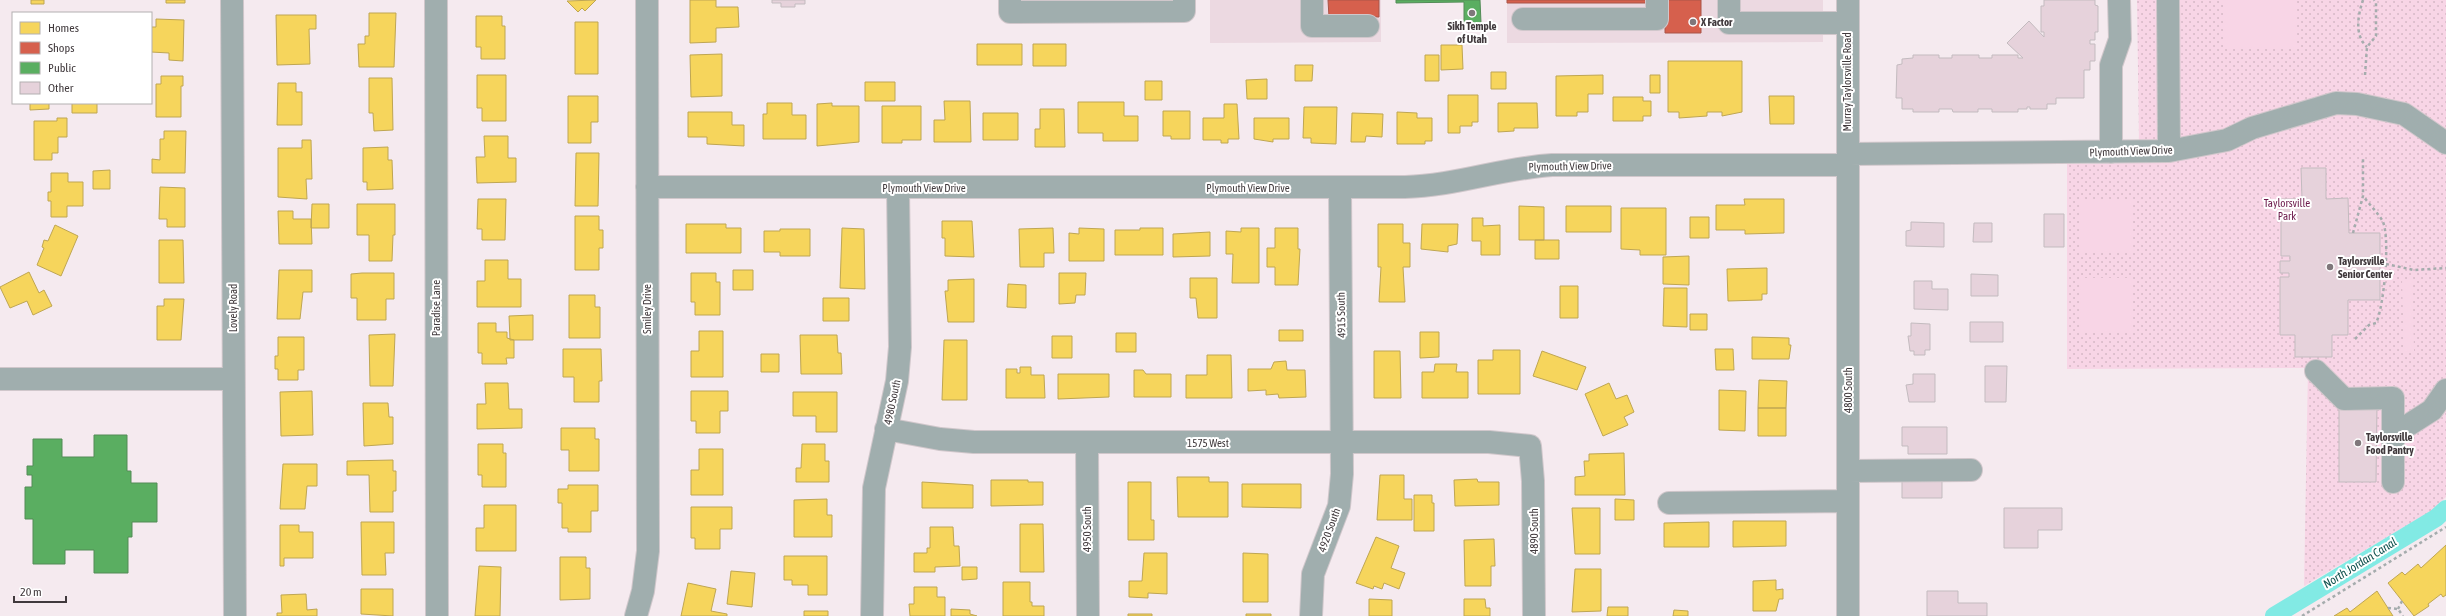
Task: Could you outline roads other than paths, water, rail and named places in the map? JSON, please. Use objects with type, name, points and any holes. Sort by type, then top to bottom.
[{"type":"street","name":"Lovely Road","points":[[232,0],[235,616]]},
{"type":"street","name":"Paradise Lane","points":[[436,0],[437,616]]},
{"type":"street","name":"Smiley Drive","points":[[636,616],[643,592],[648,551],[647,0]]},
{"type":"street","points":[[1010,0],[1010,12],[1184,11],[1184,0]]},
{"type":"street","points":[[1312,0],[1312,26],[1368,26]]},
{"type":"street","points":[[1523,19],[1657,19],[1657,0]]},
{"type":"street","points":[[1729,0],[1729,23],[1847,22]]},
{"type":"street","name":"Murray Taylorsville Road","points":[[1848,0],[1848,160]]},
{"type":"street","points":[[2111,152],[2111,65],[2120,39],[2119,0]]},
{"type":"street","points":[[2164,151],[2168,0]]},
{"type":"street","name":"Plymouth View Drive","points":[[647,187],[1340,188],[1439,185],[1509,169],[1552,165],[1848,160],[2164,151],[2227,140],[2252,128],[2336,102],[2357,104],[2404,114],[2446,143]]},
{"type":"street","name":"4800 South","points":[[1848,160],[1848,616]]},
{"type":"street","name":"4980 South","points":[[872,616],[873,505],[876,471],[897,382],[900,346],[898,188]]},
{"type":"street","name":"4915 South","points":[[1340,188],[1342,443]]},
{"type":"street","points":[[2316,371],[2344,399],[2393,398],[2393,482]]},
{"type":"street","points":[[0,379],[233,379]]},
{"type":"street","points":[[2393,435],[2432,410],[2446,390]]},
{"type":"street","name":"1575 West","points":[[886,429],[966,441],[1342,443],[1489,442],[1530,446]]},
{"type":"street","name":"4950 South","points":[[1087,442],[1088,616]]},
{"type":"street","name":"4920 South","points":[[1311,616],[1313,574],[1339,506],[1342,443]]},
{"type":"street","name":"4890 South","points":[[1530,446],[1534,481],[1534,616]]},
{"type":"street","points":[[1848,470],[1971,470]]},
{"type":"street","points":[[1669,503],[1848,501]]},
{"type":"waterway","name":"North Jordan Canal","points":[[2274,616],[2436,518],[2446,509]]},
{"type":"place","name":"Sikh Temple of Utah","points":[[1472,13]]},
{"type":"place","name":"X Factor","points":[[1693,22]]},
{"type":"place","name":"Taylorsville Senior Center","points":[[2330,267]]},
{"type":"place","name":"Taylorsville Food Pantry","points":[[2358,443]]},
{"type":"park label","name":"Taylorsville Park","points":[[2287,209]]}]
